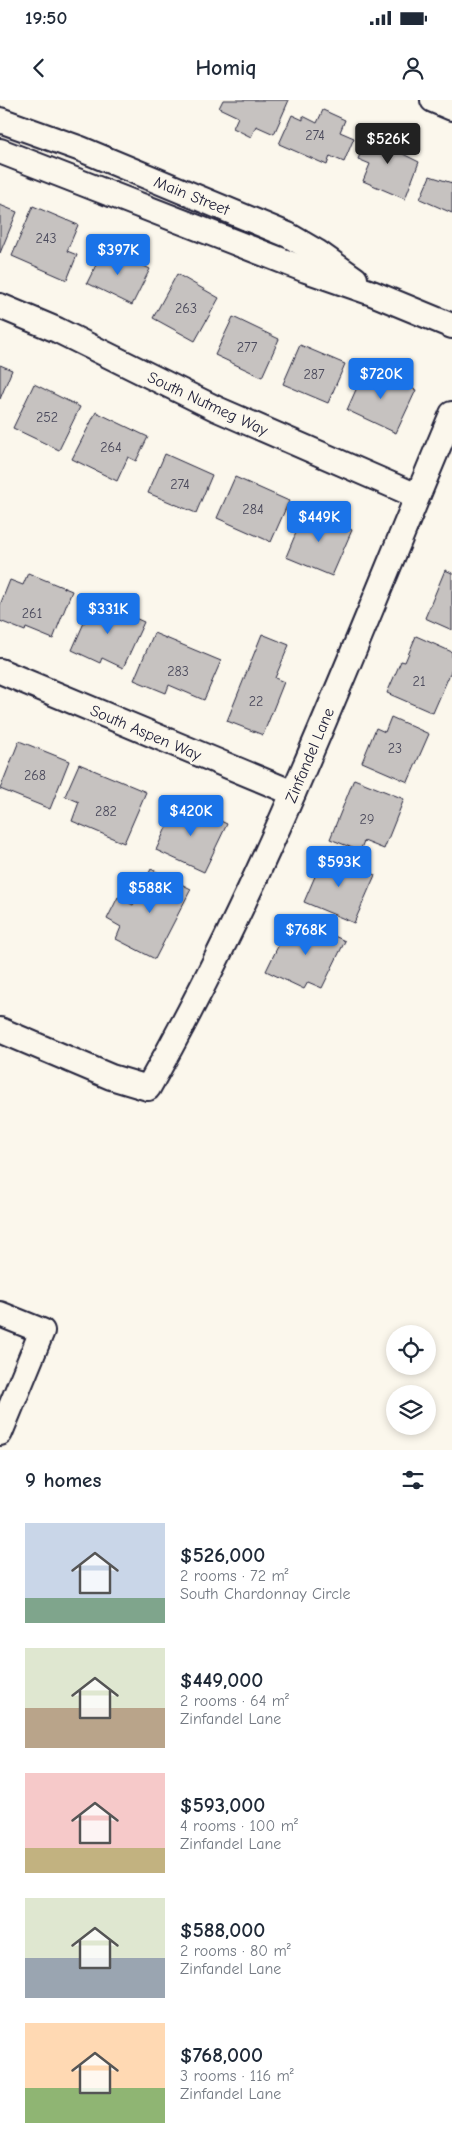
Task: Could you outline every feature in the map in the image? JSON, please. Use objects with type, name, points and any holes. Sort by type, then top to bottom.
[{"type":"street","points":[[434,100],[452,108]]},
{"type":"street","name":"Main Street","points":[[0,120],[81,149],[288,235],[338,266],[372,292]]},
{"type":"street","name":"Main Street","points":[[0,151],[306,270],[372,292],[452,326]]},
{"type":"street","name":"South Nutmeg Way","points":[[0,306],[65,334],[217,410],[417,496]]},
{"type":"street","name":"Zinfandel Lane","points":[[0,1030],[111,1077],[148,1088],[175,1040],[245,901],[293,793],[452,414]]},
{"type":"street","name":"South Aspen Way","points":[[0,671],[293,793]]},
{"type":"street","points":[[0,1314],[42,1331],[0,1433]]},
{"type":"building","points":[[223,100],[289,100],[274,134],[256,126],[251,137],[233,128],[238,117],[219,108]]},
{"type":"building","points":[[323,110],[345,120],[340,132],[354,138],[344,162],[330,156],[327,165],[279,144],[292,115],[303,120],[303,116],[317,123]]},
{"type":"building","points":[[369,133],[381,138],[383,134],[406,144],[403,154],[419,162],[405,199],[363,181],[370,164],[358,159]]},
{"type":"building","points":[[430,176],[452,183],[452,213],[420,199]]},
{"type":"building","points":[[0,205],[17,212],[0,253]]},
{"type":"building","points":[[33,206],[78,225],[67,251],[77,255],[67,280],[12,256]]},
{"type":"building","points":[[105,247],[150,269],[132,305],[87,283]]},
{"type":"building","points":[[177,274],[219,298],[195,341],[153,318]]},
{"type":"building","points":[[233,317],[279,339],[262,377],[215,355]]},
{"type":"building","points":[[300,345],[345,364],[328,403],[283,384]]},
{"type":"building","points":[[0,365],[12,370],[0,399]]},
{"type":"building","points":[[366,367],[416,390],[396,433],[347,410]]},
{"type":"building","points":[[34,384],[80,407],[59,450],[13,428]]},
{"type":"building","points":[[96,412],[148,437],[136,461],[128,457],[117,481],[72,459]]},
{"type":"building","points":[[165,454],[212,475],[196,513],[148,493]]},
{"type":"building","points":[[235,477],[289,501],[271,542],[217,518]]},
{"type":"building","points":[[305,511],[352,530],[332,576],[286,557]]},
{"type":"building","points":[[445,570],[452,573],[452,630],[425,618]]},
{"type":"building","points":[[28,573],[72,591],[53,639],[26,628],[25,631],[0,621],[0,605],[10,580],[23,585]]},
{"type":"building","points":[[94,600],[144,622],[123,668],[102,658],[100,663],[72,650]]},
{"type":"building","points":[[154,633],[221,661],[204,700],[169,685],[166,693],[134,680]]},
{"type":"building","points":[[262,634],[289,645],[275,678],[284,682],[263,735],[227,721]]},
{"type":"building","points":[[416,636],[452,652],[452,669],[433,713],[387,693],[401,661],[405,662]]},
{"type":"building","points":[[391,717],[429,734],[408,782],[362,762],[376,728],[385,732]]},
{"type":"building","points":[[19,741],[69,761],[50,809],[0,789]]},
{"type":"building","points":[[79,764],[146,792],[124,843],[72,821],[79,802],[65,796]]},
{"type":"building","points":[[354,779],[404,799],[384,849],[364,841],[360,851],[330,839]]},
{"type":"building","points":[[178,801],[227,824],[204,872],[156,850]]},
{"type":"building","points":[[325,853],[375,875],[354,923],[304,902]]},
{"type":"building","points":[[151,869],[191,889],[155,959],[116,939],[121,927],[107,919],[118,897],[133,905]]},
{"type":"building","points":[[298,919],[345,941],[322,988],[308,982],[304,989],[266,971],[284,934],[289,937]]}]
